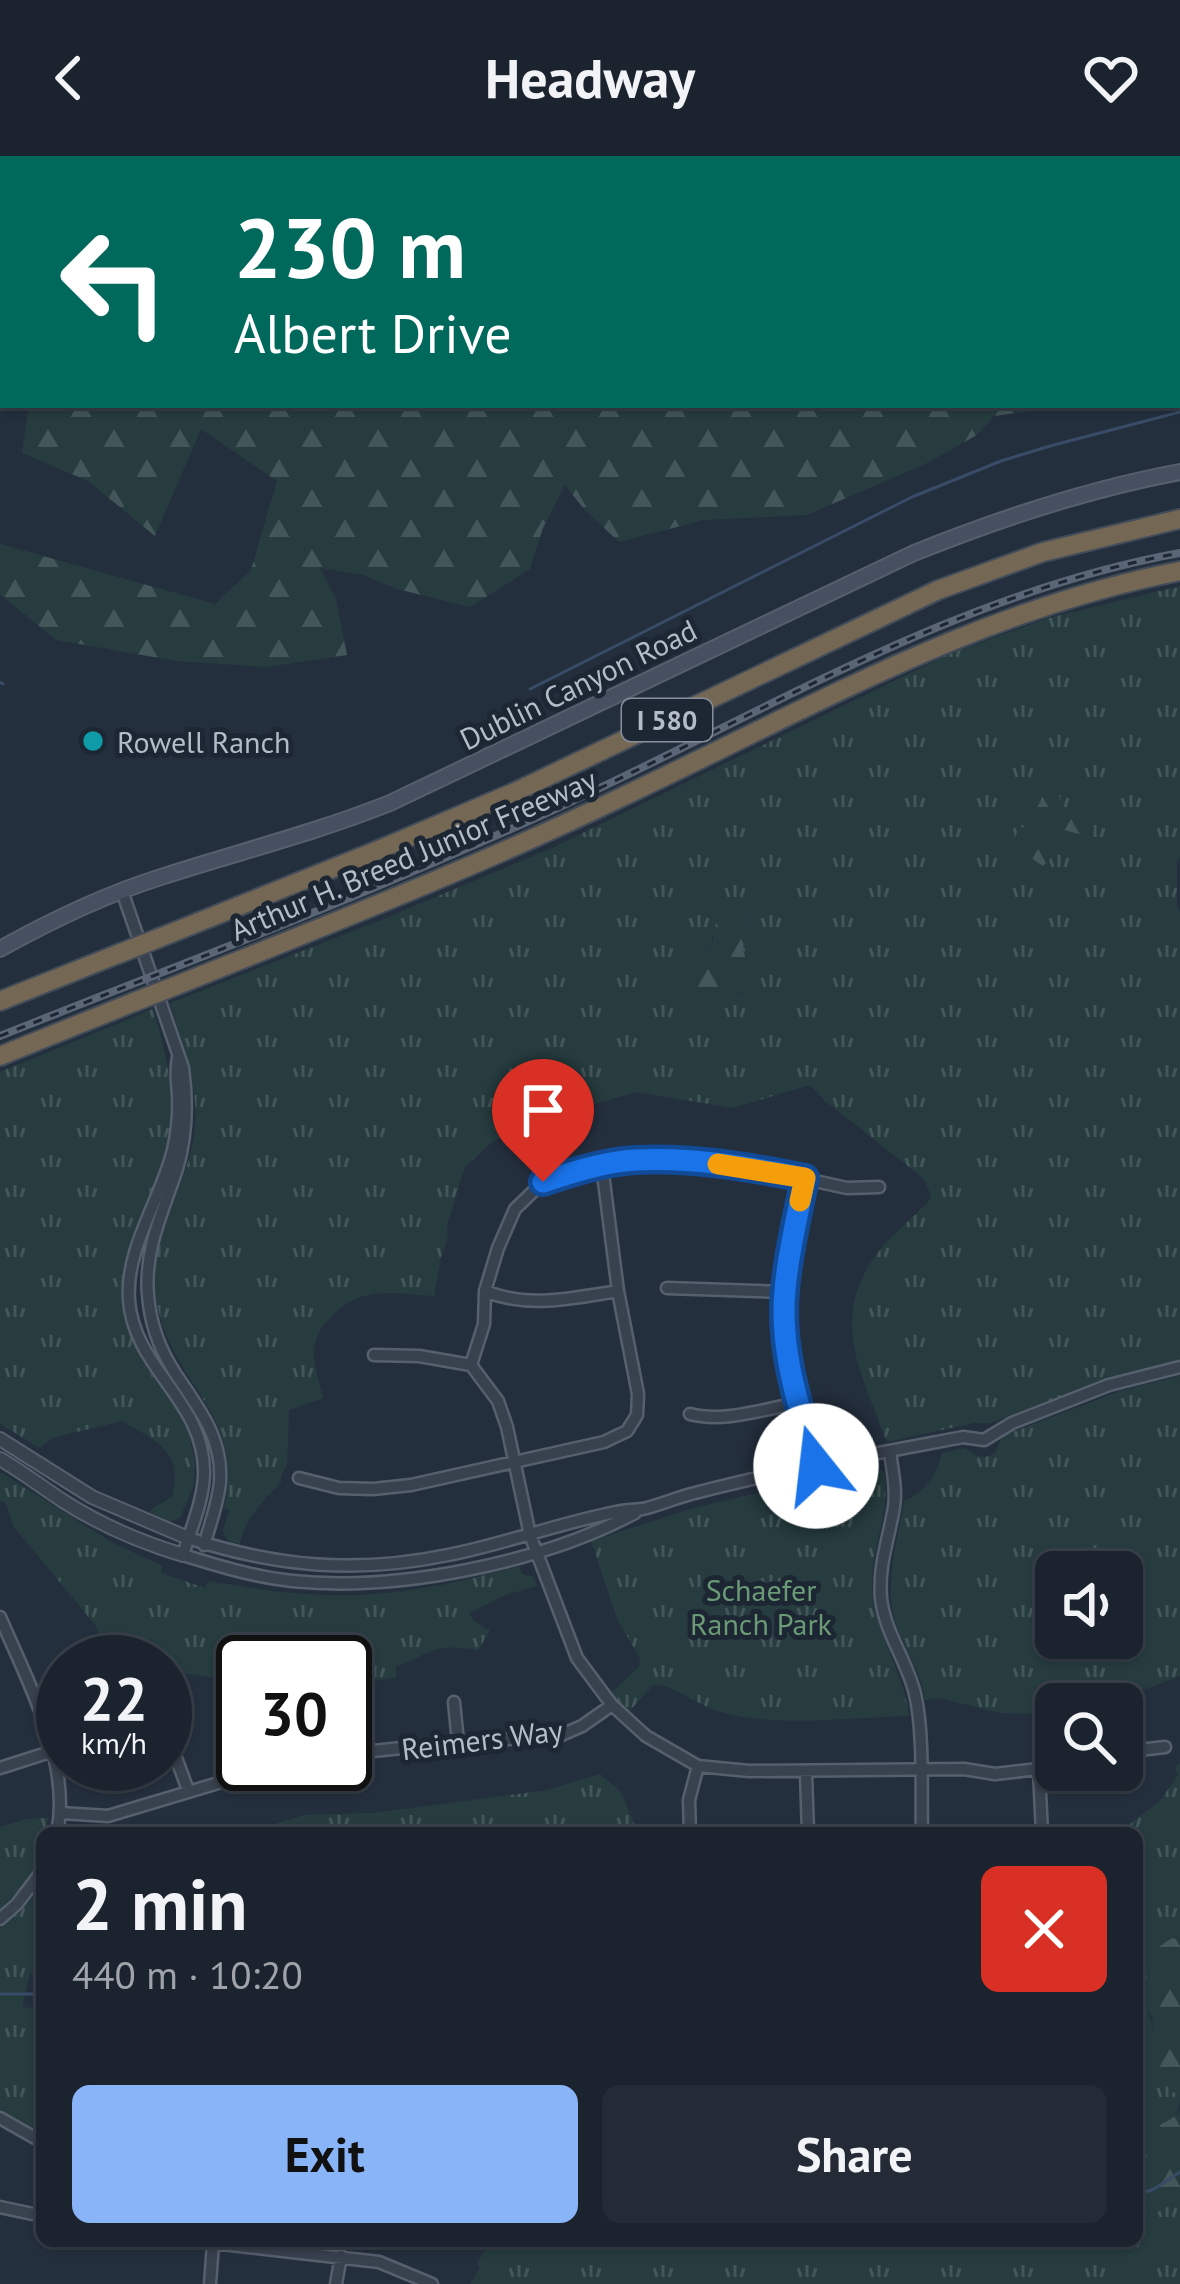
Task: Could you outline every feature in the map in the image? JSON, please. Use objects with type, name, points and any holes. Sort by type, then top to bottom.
[{"type":"highway","name":"Arthur H. Breed Junior Freeway","points":[[0,1001],[515,792],[938,590],[1043,552],[1180,519]]},
{"type":"highway","name":"Arthur H. Breed Junior Freeway","points":[[0,1056],[500,854],[953,638],[1057,601],[1180,571]]},
{"type":"main road","name":"Dublin Canyon Road","points":[[0,949],[122,890],[290,839],[390,802],[964,532],[1052,502],[1180,472]]},
{"type":"street","points":[[122,890],[183,1068],[187,1093],[184,1144],[152,1238],[147,1282],[162,1350],[200,1408],[216,1443],[220,1482],[200,1560]]},
{"type":"street","points":[[178,1058],[174,1147],[133,1265],[129,1299],[139,1340],[182,1401],[200,1438],[204,1479],[183,1555]]},
{"type":"street","points":[[471,1365],[498,1248],[514,1209],[543,1182],[633,1160],[746,1166],[848,1187],[879,1186]]},
{"type":"street","points":[[299,1478],[339,1488],[411,1485],[604,1442],[627,1430],[637,1415],[638,1394],[602,1166]]},
{"type":"street","points":[[805,1178],[784,1292],[787,1348],[816,1466]]},
{"type":"street","points":[[667,1288],[784,1292]]},
{"type":"street","points":[[485,1291],[520,1302],[619,1292]]},
{"type":"street","points":[[374,1354],[471,1365],[498,1402],[530,1535],[577,1658],[613,1705],[646,1736],[698,1766],[749,1772],[1035,1771]]},
{"type":"street","points":[[0,1459],[64,1502],[161,1548],[244,1574],[287,1581],[366,1583],[459,1571],[536,1551],[694,1493],[962,1437],[984,1440],[1012,1423],[1109,1385],[1180,1367]]},
{"type":"street","points":[[690,1414],[704,1418],[734,1415],[798,1403]]},
{"type":"street","points":[[0,1439],[92,1497],[188,1538],[303,1565],[348,1567],[448,1555],[643,1509]]},
{"type":"street","points":[[890,1451],[895,1506],[881,1566],[881,1599],[891,1640],[915,1694],[922,1827]]},
{"type":"street","points":[[0,1617],[36,1704]]},
{"type":"street","points":[[454,1702],[458,1742]]},
{"type":"street","name":"Reimers Way","points":[[372,1751],[559,1736],[613,1705]]},
{"type":"street","points":[[1143,1750],[1165,1747]]},
{"type":"street","points":[[0,1768],[36,1756]]},
{"type":"street","points":[[690,1827],[689,1800],[698,1766]]},
{"type":"street","points":[[806,1773],[808,1827]]},
{"type":"street","points":[[58,1827],[60,1791]]},
{"type":"street","points":[[62,1813],[107,1816],[185,1791]]},
{"type":"street","points":[[1040,1791],[1042,1827]]},
{"type":"street","points":[[0,1919],[36,1879]]},
{"type":"street","points":[[0,2118],[36,2139]]},
{"type":"street","points":[[0,2206],[36,2215]]},
{"type":"street","points":[[210,2284],[213,2247]]},
{"type":"street","points":[[245,2247],[379,2262],[432,2284]]},
{"type":"street","points":[[336,2284],[341,2256]]},
{"type":"green space","points":[[29,408],[1054,408],[994,416],[977,435],[927,463],[807,515],[704,520],[619,542],[565,485],[543,528],[530,569],[470,607],[397,589],[363,575],[320,568],[336,599],[347,655],[266,667],[176,661],[56,640],[0,594],[0,544],[215,604],[251,570],[277,481],[201,429],[155,536],[88,481],[22,453]]},
{"type":"green space","points":[[1180,586],[1180,1360],[1099,1383],[990,1423],[887,1442],[860,1371],[852,1326],[854,1303],[876,1255],[929,1201],[924,1179],[810,1085],[733,1108],[637,1092],[515,1129],[465,1167],[447,1225],[434,1296],[394,1293],[358,1298],[324,1325],[314,1352],[323,1398],[289,1410],[287,1464],[281,1482],[250,1518],[240,1544],[228,1541],[223,1531],[229,1510],[224,1508],[225,1446],[216,1421],[175,1353],[156,1296],[162,1235],[189,1157],[196,1120],[190,1069],[170,1003],[552,848],[947,655],[1048,618]],"holes":[[[748,913],[743,949],[751,982],[743,993],[728,999],[692,971],[711,950],[712,936],[727,919]]]},
{"type":"green space","points":[[1055,788],[1065,809],[1091,820],[1094,830],[1090,837],[1064,830],[1052,836],[1053,856],[1043,866],[1018,849],[1015,838],[1031,821],[1044,793]]},
{"type":"green space","points":[[736,898],[746,902],[743,949],[752,982],[737,996],[720,1001],[692,995],[683,990],[711,950],[716,923],[727,919]]},
{"type":"green space","points":[[153,1009],[171,1087],[170,1130],[128,1263],[124,1297],[137,1350],[178,1412],[192,1448],[194,1483],[181,1517],[170,1522],[150,1513],[172,1497],[175,1481],[170,1458],[156,1442],[122,1421],[52,1438],[40,1448],[0,1424],[0,1072]]},
{"type":"green space","points":[[1180,1376],[1180,1676],[1143,1690],[1143,1683],[1035,1683],[1035,1714],[1000,1713],[939,1698],[925,1700],[892,1602],[893,1559],[904,1501],[929,1482],[942,1453],[965,1448],[986,1457],[995,1453],[1002,1436],[1120,1391]]},
{"type":"green space","name":"Schaefer Ranch Park","points":[[874,1467],[884,1472],[885,1487],[873,1572],[874,1604],[909,1716],[789,1721],[742,1717],[660,1685],[653,1685],[628,1713],[609,1695],[639,1667],[640,1658],[618,1621],[591,1541],[697,1507]]},
{"type":"green space","points":[[0,1472],[113,1543],[163,1566],[161,1573],[205,1588],[208,1581],[317,1595],[383,1593],[519,1566],[522,1574],[534,1577],[537,1586],[469,1613],[490,1631],[478,1650],[436,1650],[396,1667],[396,1677],[372,1681],[372,1635],[216,1635],[216,1678],[192,1674],[192,1635],[99,1635],[14,1527],[5,1502],[0,1501]]},
{"type":"green space","points":[[1180,1763],[1180,1940],[1172,1938],[1143,1973],[1143,1827],[1126,1827],[1160,1801],[1178,1775],[1175,1768]]},
{"type":"green space","points":[[600,1774],[621,1792],[636,1827],[265,1827],[304,1815],[373,1813],[548,1790]]},
{"type":"green space","points":[[48,1818],[45,1827],[36,1827],[36,1865],[0,1909],[0,1827]]},
{"type":"green space","points":[[36,1893],[36,1974],[30,1973],[22,2007],[36,2008],[36,2131],[0,2110],[0,1928]]},
{"type":"green space","points":[[1172,1938],[1180,1940],[1180,2097],[1152,2075],[1162,2053],[1174,2043],[1159,2041],[1152,2016],[1143,2005],[1143,1973],[1156,1962],[1157,1948]]},
{"type":"green space","points":[[1143,2005],[1159,2040],[1175,2043],[1171,2087],[1180,2097],[1177,2113],[1153,2126],[1143,2125]]},
{"type":"green space","points":[[1180,2110],[1180,2201],[1143,2216],[1143,2126],[1171,2119]]},
{"type":"green space","points":[[1180,2201],[1180,2284],[470,2284],[487,2247],[1143,2247],[1143,2216]]},
{"type":"waterway","points":[[530,689],[912,497],[1001,461],[1180,412]]},
{"type":"waterway","points":[[0,1994],[36,1994]]},
{"type":"waterway","points":[[1143,2193],[1180,2172]]},
{"type":"railway","points":[[0,1036],[496,836],[942,625],[1098,571],[1180,553]]},
{"type":"slow traffic","points":[[718,1164],[805,1178],[800,1201]]},
{"type":"place","name":"Rowell Ranch","points":[[93,741]]},
{"type":"route","points":[[543,1182],[633,1160],[746,1166],[805,1178],[784,1292],[787,1348],[816,1466]]}]
